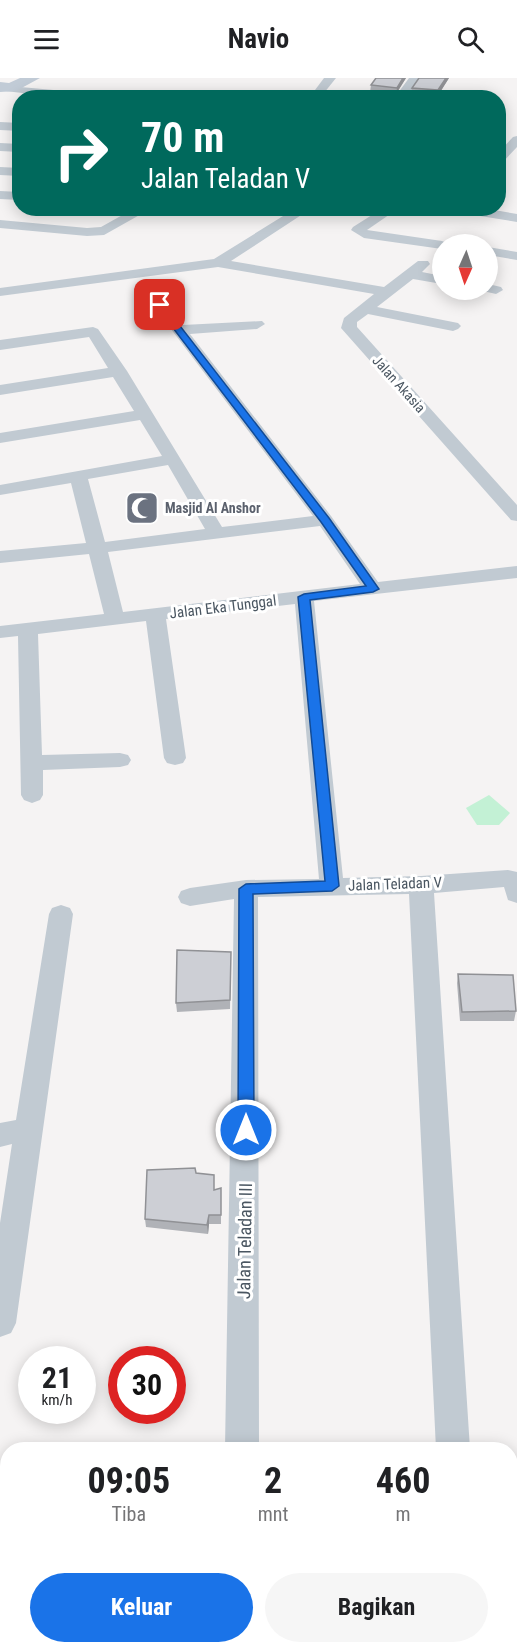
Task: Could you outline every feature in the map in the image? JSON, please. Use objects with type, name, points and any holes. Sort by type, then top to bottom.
[{"type":"street","points":[[5,89],[32,78]]},
{"type":"street","points":[[320,90],[330,78]]},
{"type":"street","points":[[506,152],[517,140]]},
{"type":"street","points":[[3,224],[87,232],[104,231],[132,216]]},
{"type":"street","points":[[218,263],[293,216]]},
{"type":"street","points":[[378,216],[358,230],[432,243]]},
{"type":"street","points":[[498,253],[517,256]]},
{"type":"street","points":[[0,292],[218,263],[386,292]]},
{"type":"street","name":"Jalan Akasia","points":[[432,276],[417,269],[349,321],[349,328],[517,516]]},
{"type":"street","points":[[160,305],[325,520],[373,589]]},
{"type":"street","points":[[365,309],[453,326]]},
{"type":"street","points":[[179,330],[257,324]]},
{"type":"street","points":[[0,345],[93,332],[217,534]]},
{"type":"street","points":[[0,390],[119,371]]},
{"type":"street","points":[[0,438],[145,414]]},
{"type":"street","points":[[0,490],[79,478],[173,459]]},
{"type":"street","points":[[79,478],[115,618]]},
{"type":"street","points":[[0,557],[98,548],[325,520]]},
{"type":"street","name":"Jalan Eka Tunggal","points":[[0,632],[517,572]]},
{"type":"street","points":[[304,597],[332,886]]},
{"type":"street","points":[[155,615],[175,758]]},
{"type":"street","points":[[28,629],[32,795]]},
{"type":"street","points":[[31,763],[120,760]]},
{"type":"street","name":"Jalan Teladan V","points":[[190,897],[246,889],[421,885],[508,878],[515,882],[517,894]]},
{"type":"street","points":[[421,885],[453,1442]]},
{"type":"street","name":"Jalan Teladan III","points":[[242,1442],[246,889]]},
{"type":"street","points":[[0,1323],[14,1133],[61,914]]},
{"type":"green space","points":[[489,795],[510,813],[499,825],[477,825],[466,808]]},
{"type":"building","points":[[376,78],[403,78],[397,88],[371,85]]},
{"type":"building","points":[[419,78],[446,78],[438,90],[412,88]]},
{"type":"building","points":[[177,950],[231,952],[230,1000],[176,1003]]},
{"type":"building","points":[[458,974],[513,975],[516,1011],[462,1012]]},
{"type":"building","points":[[195,1168],[196,1173],[214,1175],[214,1190],[221,1188],[221,1215],[209,1215],[207,1225],[145,1219],[147,1170]]},
{"type":"place","name":"Masjid Al Anshor","points":[[142,508]]},
{"type":"route","points":[[160,305],[325,520],[373,589],[304,597],[332,886],[246,889],[246,1130]]}]
